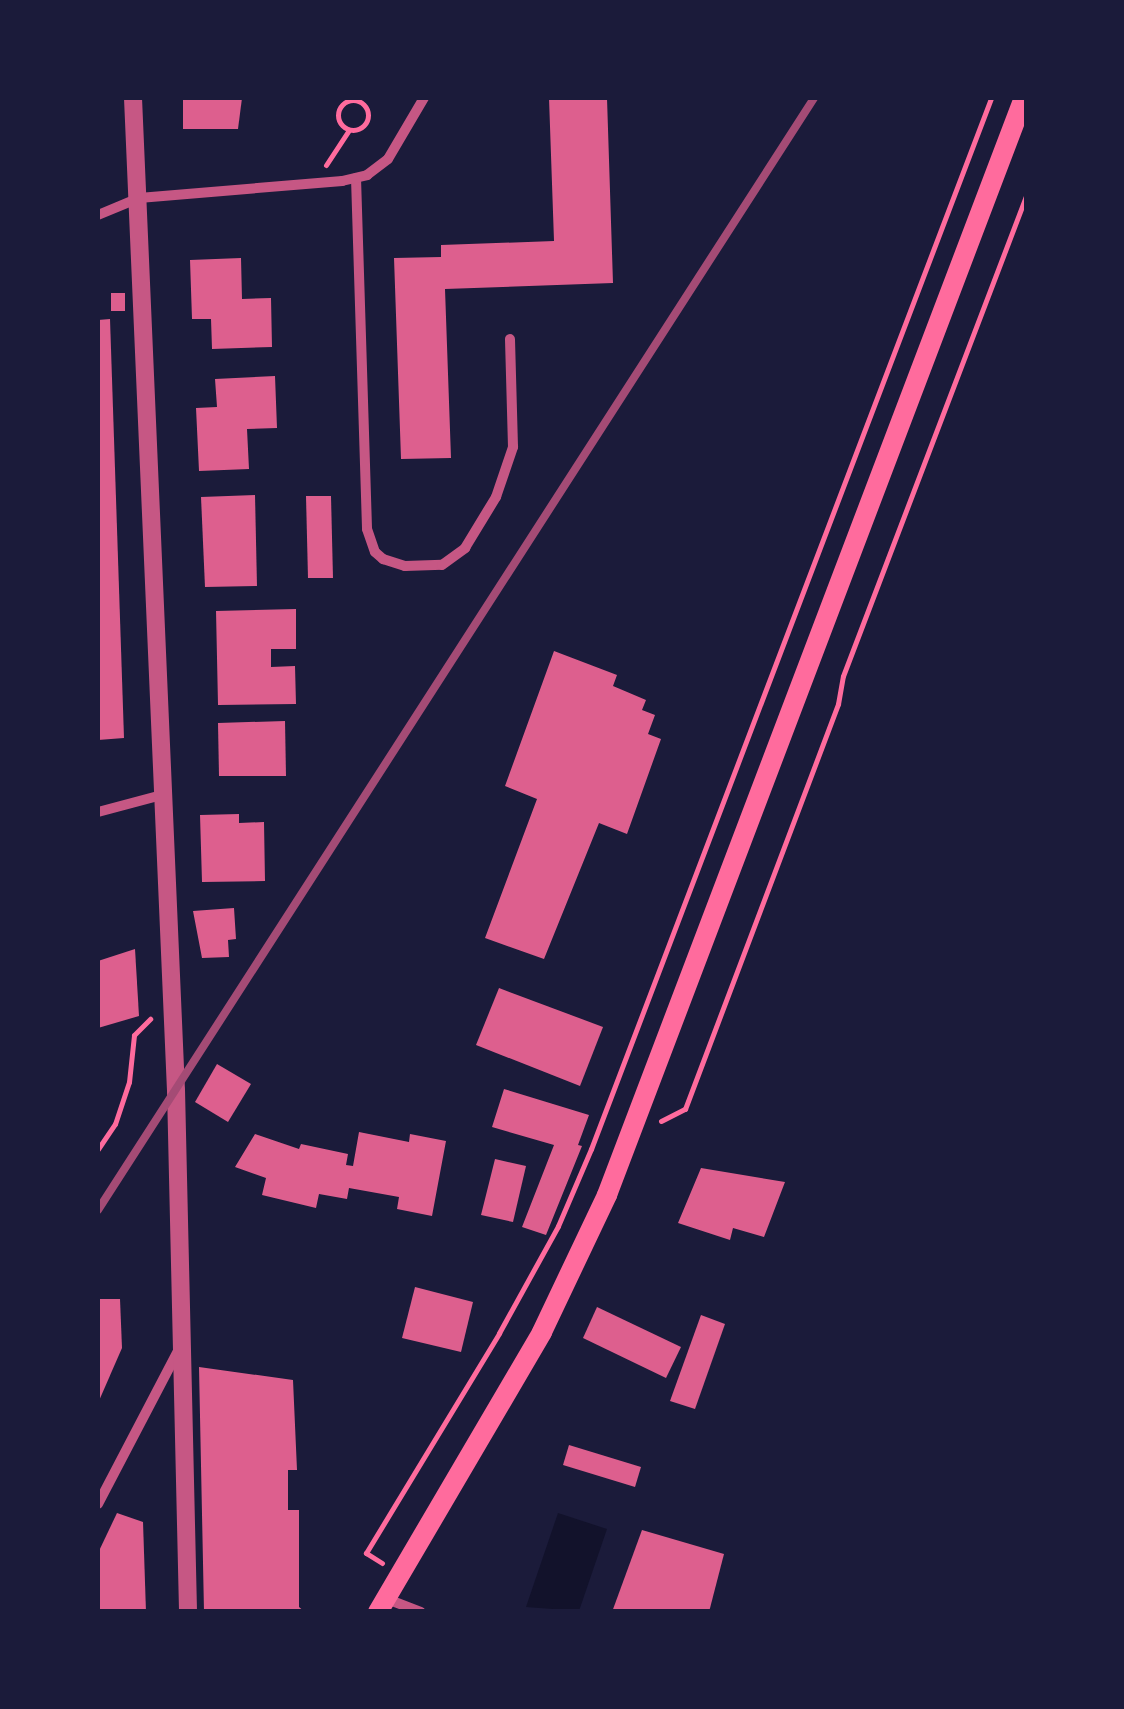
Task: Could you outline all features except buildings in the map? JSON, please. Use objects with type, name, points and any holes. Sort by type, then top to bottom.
[{"type":"main road","points":[[382,1605],[542,1332],[607,1195],[1024,98]]},
{"type":"street","points":[[133,98],[172,1012],[188,1612]]},
{"type":"street","points":[[98,215],[138,198],[356,178],[388,159],[420,99]]},
{"type":"street","points":[[356,178],[367,529],[375,552],[384,558],[422,568],[450,561],[465,548],[496,496],[513,446],[510,339]]},
{"type":"street","points":[[98,812],[162,795]]},
{"type":"street","points":[[98,1504],[180,1348]]},
{"type":"street","points":[[382,1605],[421,1612]]},
{"type":"path","points":[[402,1575],[366,1554],[558,1226],[991,98]]},
{"type":"path","points":[[314,183],[348,130],[362,127],[368,118],[366,109],[354,99],[338,110],[338,120],[348,130]]},
{"type":"path","points":[[657,1123],[686,1110],[838,704],[843,676],[1026,196]]},
{"type":"path","points":[[98,1150],[115,1124],[130,1082],[138,1028],[172,1012]]},
{"type":"shaded area","points":[[558,1513],[607,1529],[579,1611],[526,1607]]},
{"type":"railway","points":[[98,1210],[814,98]]}]
